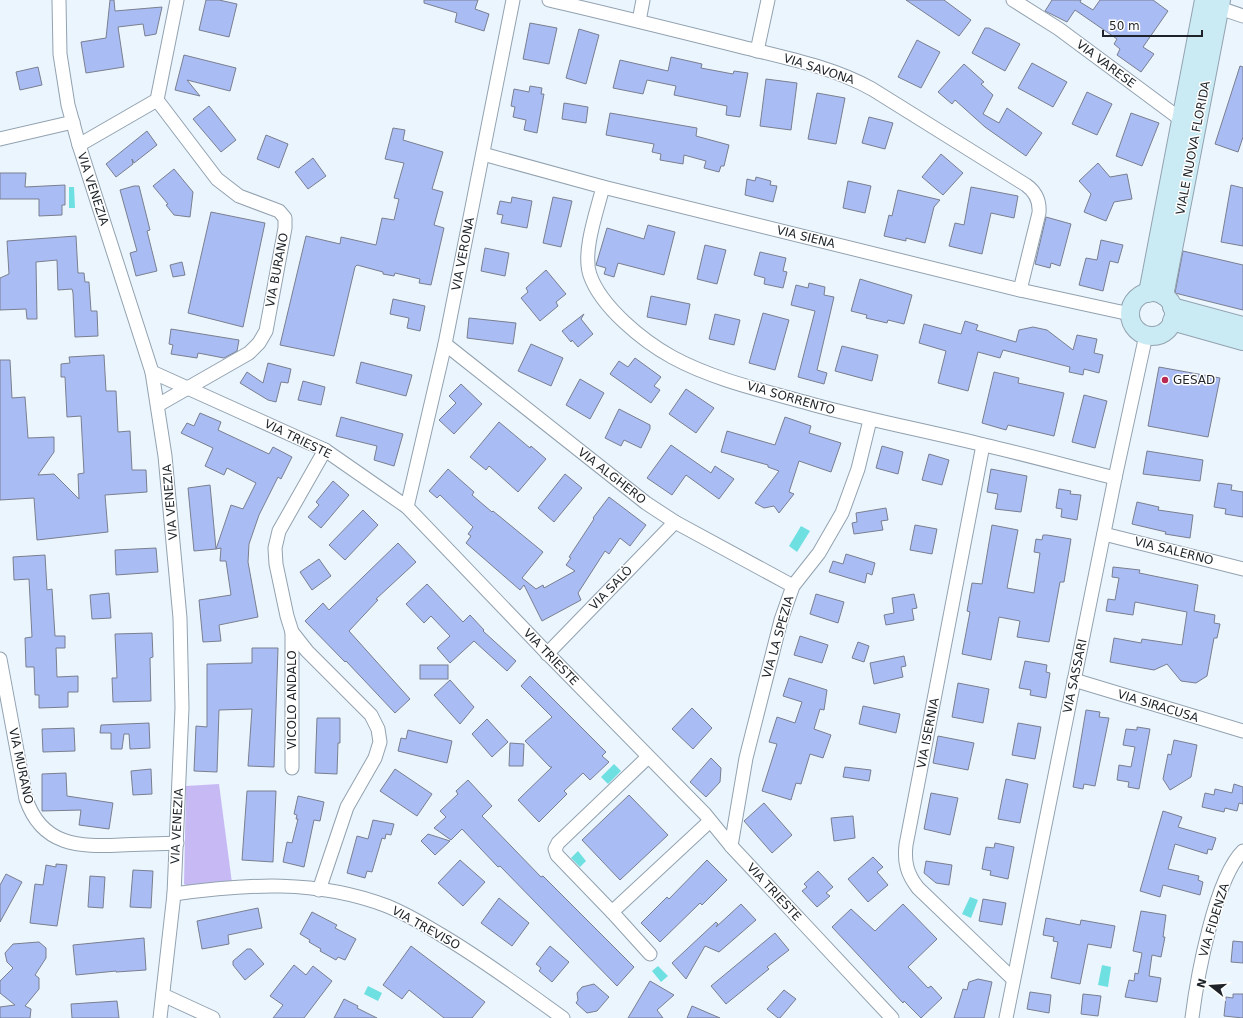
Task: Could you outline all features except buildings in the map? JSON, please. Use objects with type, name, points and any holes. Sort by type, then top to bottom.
[{"type":"street","name":"VIA VENEZIA","points":[[59,0],[61,64],[73,122],[79,145],[152,372],[165,456],[181,640],[182,708],[174,894],[160,1018]]},
{"type":"street","points":[[79,145],[157,100],[178,0]]},
{"type":"street","name":"VIA VERONA","points":[[407,507],[445,344],[513,0]]},
{"type":"street","name":"VIA SAVONA","points":[[550,0],[757,51],[831,71],[860,82],[1030,188],[1038,199],[1039,208],[1020,290]]},
{"type":"street","points":[[639,21],[643,0]]},
{"type":"street","points":[[757,51],[768,0]]},
{"type":"street","name":"VIA VARESE","points":[[1013,0],[1060,29],[1197,130]]},
{"type":"street","points":[[1212,3],[1243,16]]},
{"type":"street","name":"VIALE NUOVA FLORIDA","points":[[1164,304],[1182,120],[1212,3]]},
{"type":"street","name":"VIALE NUOVA FLORIDA","points":[[1164,304],[1197,130],[1212,3]]},
{"type":"street","name":"VIA BURANO","points":[[157,100],[217,179],[239,196],[279,212],[282,214],[285,223],[266,331],[262,340],[249,353],[158,405]]},
{"type":"street","points":[[0,140],[73,122]]},
{"type":"street","name":"VIA SIENA","points":[[483,154],[603,187],[1020,290],[1130,314]]},
{"type":"street","name":"VIA SORRENTO","points":[[603,187],[589,248],[588,266],[592,279],[600,294],[625,322],[662,350],[693,367],[774,394],[870,420],[984,445],[1115,478]]},
{"type":"street","points":[[1164,304],[1169,327],[1159,335],[1146,335],[1134,327],[1130,314],[1135,300],[1164,304],[1243,326]]},
{"type":"street","points":[[1164,304],[1243,341]]},
{"type":"street","name":"VIA SASSARI","points":[[1006,1018],[1115,478],[1146,335]]},
{"type":"street","name":"VIA ALGHERO","points":[[445,344],[633,493],[675,522],[794,586]]},
{"type":"street","name":"VIA TRIESTE","points":[[152,372],[325,450],[407,507],[547,654],[710,821],[731,846],[892,1018]]},
{"type":"street","name":"VIA LA SPEZIA","points":[[731,846],[738,794],[781,620],[794,586],[819,553],[839,519],[858,469],[870,420]]},
{"type":"street","name":"VIA ISERNIA","points":[[984,445],[906,844],[905,863],[910,877],[920,891],[1014,979]]},
{"type":"street","points":[[319,890],[344,816],[354,793],[375,758],[380,737],[376,724],[365,708],[307,650],[292,632],[276,564],[275,543],[281,527],[325,450]]},
{"type":"street","name":"VIA SALÒ","points":[[547,654],[675,522]]},
{"type":"street","name":"VIA SALERNO","points":[[1104,534],[1243,569]]},
{"type":"street","name":"VICOLO ANDALO","points":[[292,632],[292,768]]},
{"type":"street","name":"VIA MURANO","points":[[0,659],[26,799],[32,813],[43,828],[65,841],[82,846],[176,843]]},
{"type":"street","name":"VIA SIRACUSA","points":[[1074,680],[1243,731]]},
{"type":"street","points":[[648,756],[558,843],[555,849],[557,855],[650,954]]},
{"type":"street","points":[[612,912],[710,821]]},
{"type":"street","name":"VIA FIDENZA","points":[[1192,1018],[1201,963],[1212,920],[1234,863],[1243,851]]},
{"type":"street","name":"VIA TREVISO","points":[[174,894],[248,885],[284,886],[319,890],[369,900],[388,906],[417,920],[484,962],[563,1018]]},
{"type":"street","points":[[163,995],[213,1018]]},
{"type":"shaded area","points":[[219,784],[232,883],[189,887],[184,884],[186,786]]},
{"type":"water","points":[[69,187],[74,187],[75,208],[69,208]]},
{"type":"water","points":[[801,526],[810,531],[797,552],[789,546]]},
{"type":"water","points":[[614,764],[621,771],[608,784],[601,777]]},
{"type":"water","points":[[578,851],[586,861],[580,867],[571,858]]},
{"type":"water","points":[[970,897],[978,900],[971,918],[962,914]]},
{"type":"water","points":[[1102,965],[1111,967],[1108,987],[1098,985]]},
{"type":"water","points":[[658,966],[668,976],[661,982],[652,971]]},
{"type":"water","points":[[368,986],[382,993],[378,1001],[364,994]]},
{"type":"place","name":"GESAD","points":[[1165,380]]}]
